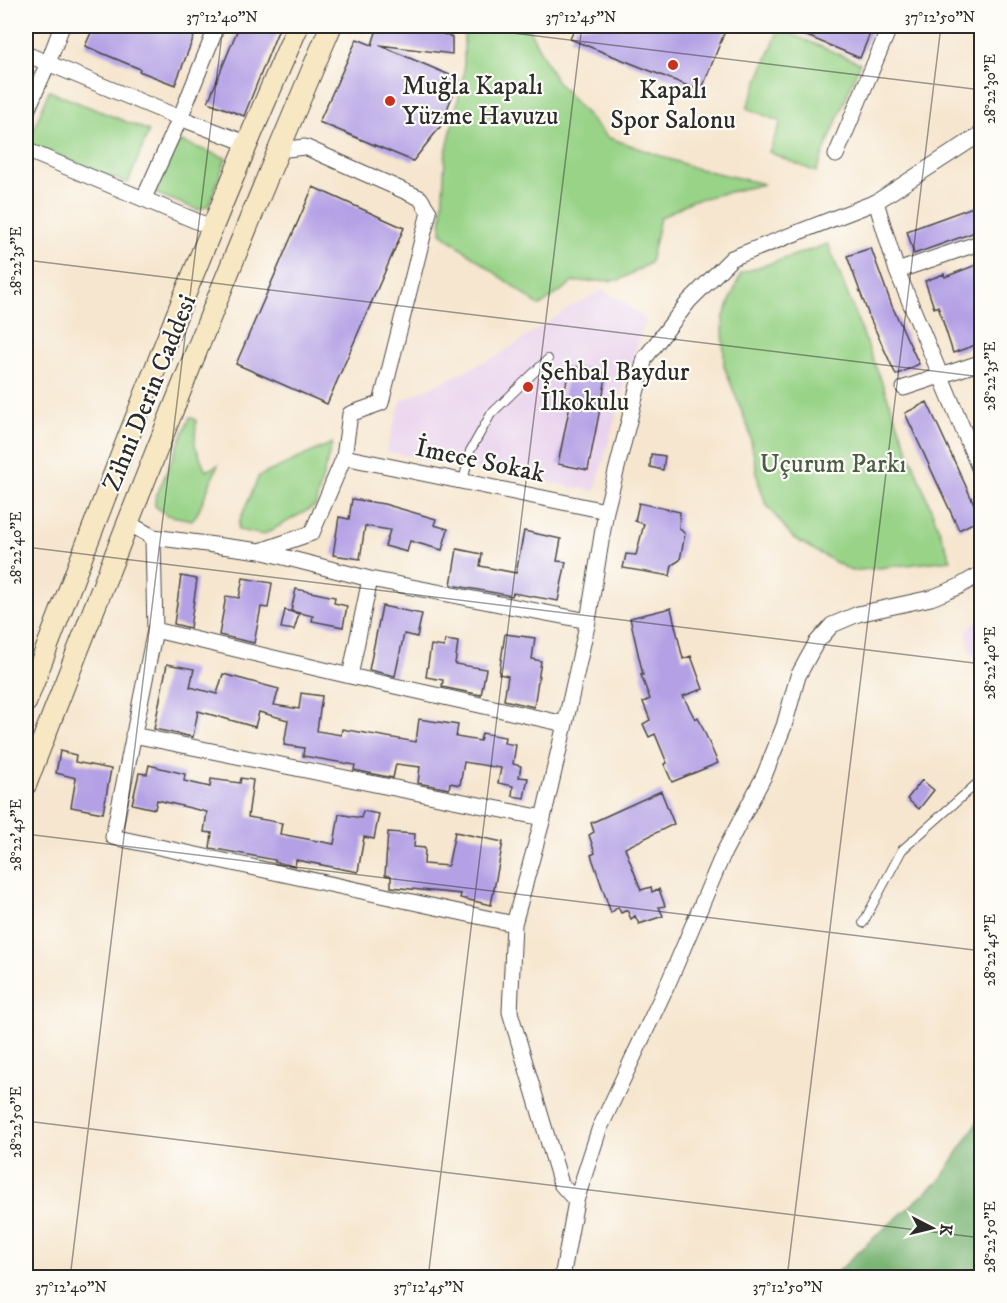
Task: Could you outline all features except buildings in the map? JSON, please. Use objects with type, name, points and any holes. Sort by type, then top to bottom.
[{"type":"main road","name":"Zihni Derin Caddesi","points":[[26,702],[246,143],[298,26]]},
{"type":"main road","name":"Zihni Derin Caddesi","points":[[26,784],[126,522],[331,26]]},
{"type":"main road","points":[[246,143],[278,150]]},
{"type":"main road","points":[[213,228],[242,239]]},
{"type":"main road","points":[[99,512],[126,522]]},
{"type":"street","points":[[26,113],[62,26]]},
{"type":"street","points":[[144,198],[180,118],[217,26]]},
{"type":"street","points":[[836,155],[890,26]]},
{"type":"street","points":[[26,54],[246,143]]},
{"type":"street","points":[[576,1201],[561,1184],[510,1012],[514,924],[543,818],[565,724],[588,621],[606,512],[645,358],[689,301],[732,258],[876,202],[981,133]]},
{"type":"street","points":[[260,551],[312,533],[344,457],[350,414],[381,403],[429,212],[420,198],[304,147],[278,150]]},
{"type":"street","points":[[26,150],[213,228]]},
{"type":"street","points":[[876,202],[897,271],[981,473]]},
{"type":"street","points":[[897,271],[981,242]]},
{"type":"street","points":[[904,388],[981,362]]},
{"type":"street","name":"İmece Sokak","points":[[344,457],[606,512]]},
{"type":"street","points":[[126,522],[153,537],[260,551],[370,579],[588,621]]},
{"type":"street","points":[[153,537],[155,630],[113,837],[514,924]]},
{"type":"street","points":[[562,1278],[576,1201],[599,1130],[670,979],[724,852],[764,776],[784,726],[798,676],[816,643],[832,625],[858,614],[931,598],[958,587],[981,573]]},
{"type":"street","points":[[350,676],[370,579]]},
{"type":"street","points":[[155,630],[565,724]]},
{"type":"street","points":[[133,735],[543,818]]},
{"type":"lane","points":[[463,482],[470,451],[490,414],[548,359]]},
{"type":"lane","points":[[863,922],[902,850],[981,779]]},
{"type":"shaded area","name":"Şehbal Baydur İlkokulu","points":[[603,290],[628,305],[646,320],[628,372],[595,491],[386,452],[401,401],[499,355],[572,306]]},
{"type":"shaded area","points":[[981,617],[981,666],[970,651],[966,632]]},
{"type":"green space","points":[[464,26],[527,26],[557,82],[607,137],[695,168],[764,184],[691,201],[660,218],[650,263],[620,280],[573,282],[540,306],[441,233],[445,157],[464,73]]},
{"type":"green space","points":[[779,29],[860,63],[816,172],[769,152],[781,122],[747,108]]},
{"type":"green space","points":[[49,91],[149,131],[128,183],[28,144]]},
{"type":"green space","points":[[179,141],[226,158],[209,205],[198,210],[155,193]]},
{"type":"green space","name":"Uçurum Parkı","points":[[828,244],[951,560],[851,571],[793,538],[766,504],[759,484],[749,430],[724,366],[723,319],[741,273]]},
{"type":"green space","points":[[190,417],[196,420],[195,445],[206,471],[218,465],[197,514],[192,520],[167,515],[155,506],[155,499]]},
{"type":"green space","points":[[332,443],[315,506],[263,535],[238,530],[239,522],[259,476]]},
{"type":"green space","points":[[978,1121],[982,1122],[981,1277],[833,1277],[861,1249],[940,1180]]},
{"type":"place","name":"Kapalı Spor Salonu","points":[[673,65]]},
{"type":"place","name":"Muğla Kapalı Yüzme Havuzu","points":[[390,101]]},
{"type":"place","name":"Şehbal Baydur İlkokulu","points":[[528,387]]}]
